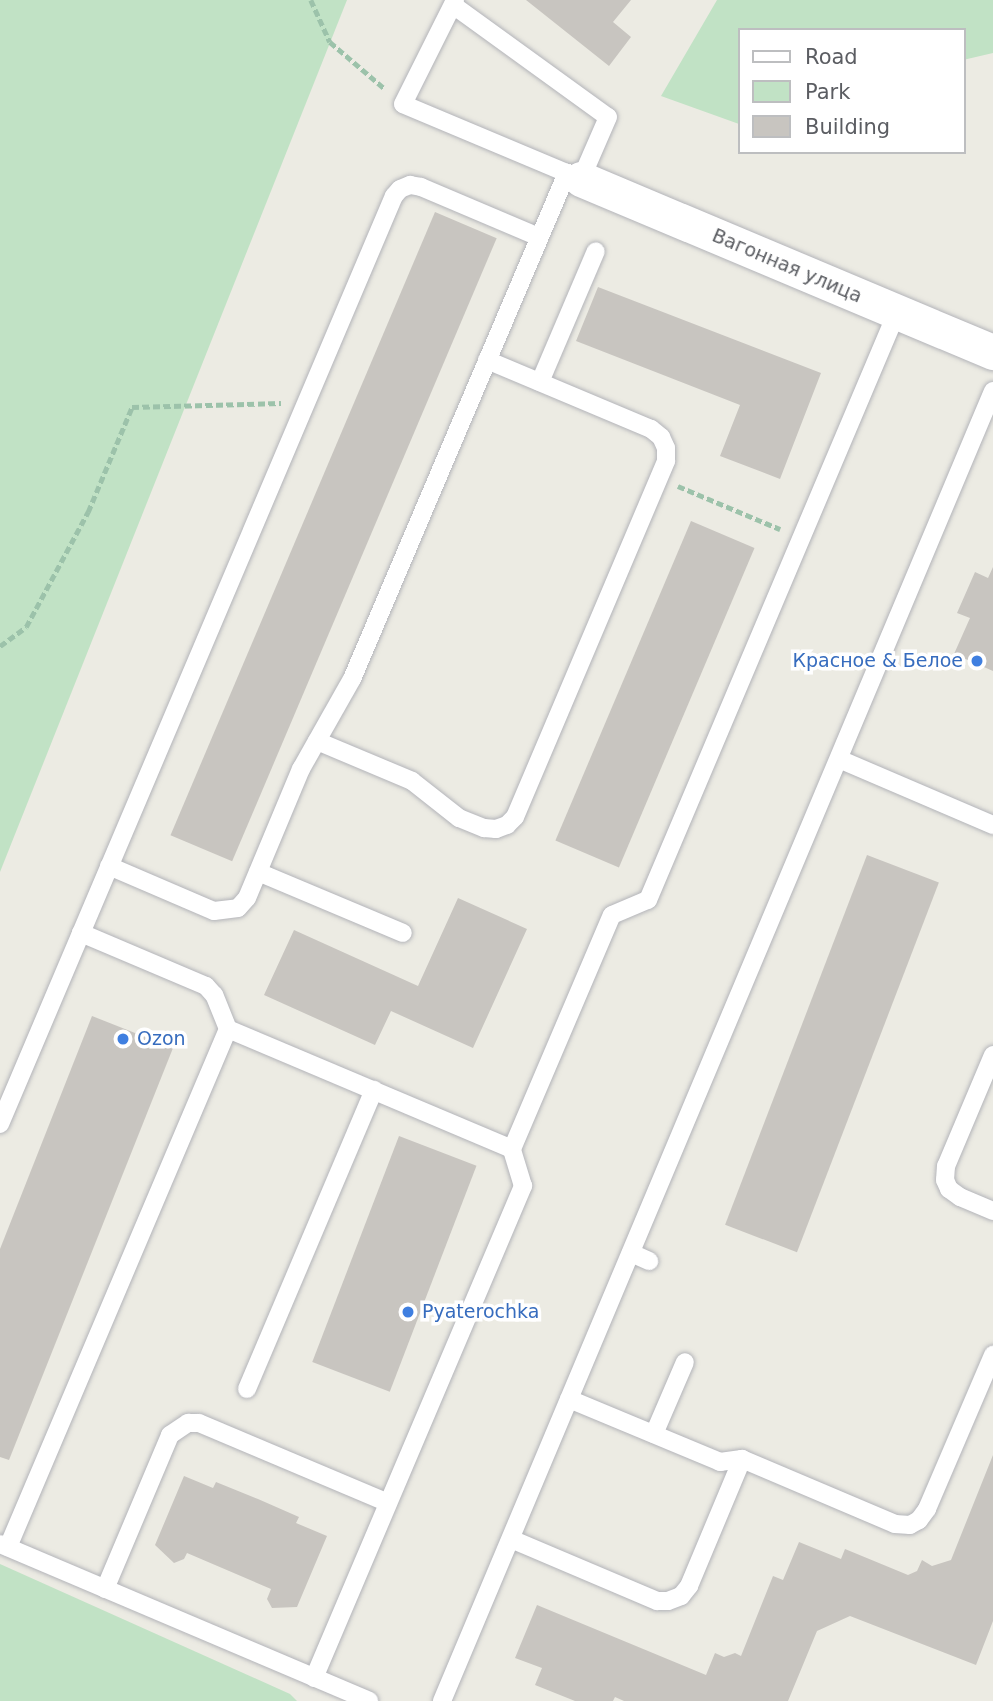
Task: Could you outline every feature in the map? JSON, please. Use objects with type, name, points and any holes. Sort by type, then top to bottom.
[{"type":"street","name":"Вагонная улица","points":[[574,176],[993,352]]},
{"type":"lane","points":[[109,866],[214,911],[226,912],[238,908],[247,898],[301,769],[352,679],[539,237],[608,117],[454,2],[403,104],[574,176]]},
{"type":"lane","points":[[0,1124],[394,196],[400,189],[410,185],[421,187],[539,237]]},
{"type":"lane","points":[[540,382],[596,251]]},
{"type":"lane","points":[[314,1678],[523,1186],[512,1149],[612,915],[648,900],[897,312]]},
{"type":"lane","points":[[317,741],[412,781],[459,818],[484,828],[496,829],[507,825],[514,817],[666,461],[666,448],[661,437],[651,429],[487,360]]},
{"type":"lane","points":[[442,1701],[993,391]]},
{"type":"lane","points":[[838,760],[993,825]]},
{"type":"lane","points":[[258,872],[402,933]]},
{"type":"lane","points":[[81,933],[206,986],[214,995],[228,1029],[512,1149]]},
{"type":"lane","points":[[228,1029],[4,1546],[369,1701]]},
{"type":"lane","points":[[993,1055],[946,1166],[945,1180],[949,1189],[960,1198],[993,1211]]},
{"type":"lane","points":[[247,1389],[374,1090]]},
{"type":"lane","points":[[631,1253],[649,1261]]},
{"type":"lane","points":[[569,1399],[720,1462],[742,1460],[895,1524],[910,1525],[919,1520],[927,1509],[993,1355]]},
{"type":"lane","points":[[654,1434],[685,1362]]},
{"type":"lane","points":[[105,1589],[170,1434],[188,1423],[199,1423],[388,1503]]},
{"type":"lane","points":[[511,1539],[657,1601],[668,1601],[681,1596],[689,1586],[742,1460]]},
{"type":"path","points":[[311,0],[330,42],[403,104]]},
{"type":"path","points":[[0,646],[26,627],[88,512],[132,407],[306,402]]},
{"type":"path","points":[[658,478],[802,539]]},
{"type":"green space","points":[[0,0],[347,0],[0,872]]},
{"type":"green space","points":[[717,0],[993,0],[993,53],[965,60],[965,28],[738,28],[738,124],[661,96]]},
{"type":"green space","points":[[0,1564],[290,1694],[297,1701],[0,1701]]},
{"type":"building","points":[[526,0],[631,0],[613,22],[631,37],[609,66]]},
{"type":"building","points":[[435,212],[497,238],[232,861],[170,835]]},
{"type":"building","points":[[598,287],[821,373],[780,479],[720,456],[740,405],[576,341]]},
{"type":"building","points":[[691,521],[755,548],[619,867],[555,840]]},
{"type":"building","points":[[993,567],[993,671],[954,654],[970,618],[957,613],[975,572],[988,578]]},
{"type":"building","points":[[867,855],[939,883],[797,1252],[725,1225]]},
{"type":"building","points":[[458,898],[527,929],[473,1048],[391,1011],[375,1045],[264,995],[294,930],[418,986]]},
{"type":"building","points":[[92,1016],[173,1048],[9,1460],[0,1457],[0,1249]]},
{"type":"building","points":[[399,1136],[476,1166],[390,1392],[312,1362]]},
{"type":"building","points":[[993,1455],[993,1621],[976,1665],[850,1616],[817,1631],[788,1701],[624,1701],[615,1697],[613,1701],[575,1701],[535,1685],[542,1668],[515,1658],[537,1605],[706,1675],[715,1653],[724,1657],[735,1653],[741,1656],[773,1576],[783,1580],[799,1542],[841,1559],[845,1549],[908,1575],[917,1571],[922,1560],[932,1566],[951,1560]]},
{"type":"building","points":[[184,1476],[213,1488],[216,1482],[258,1499],[299,1517],[296,1523],[327,1536],[297,1607],[272,1608],[267,1599],[271,1589],[187,1553],[184,1559],[174,1563],[155,1545]]},
{"type":"place","name":"Красное & Белое","points":[[977,661]]},
{"type":"place","name":"Ozon","points":[[123,1039]]},
{"type":"place","name":"Pyaterochka","points":[[408,1312]]}]
